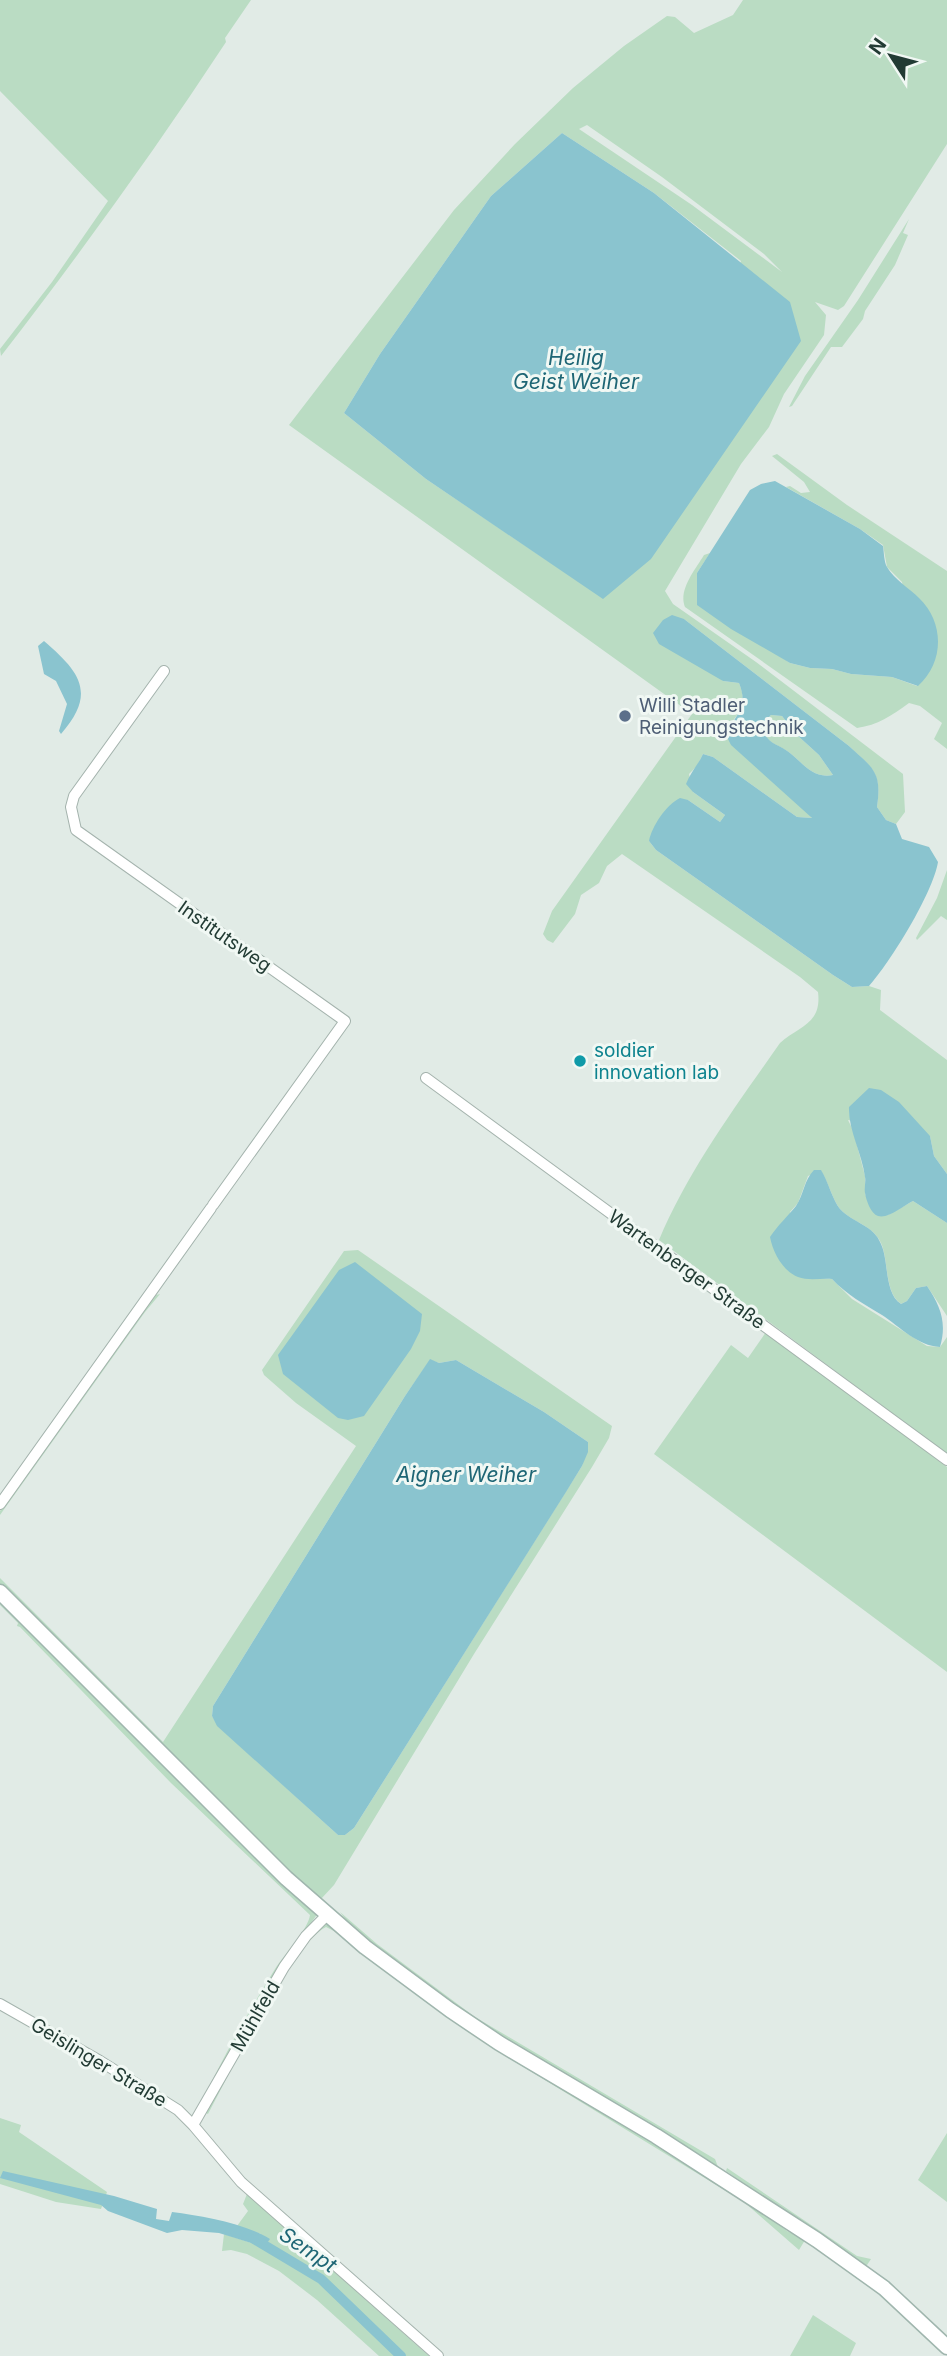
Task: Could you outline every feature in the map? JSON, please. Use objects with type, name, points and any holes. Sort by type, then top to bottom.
[{"type":"main road","points":[[0,1592],[286,1878],[327,1915],[460,2017],[666,2142],[782,2217],[884,2288],[947,2347]]},
{"type":"street","name":"Institutsweg","points":[[0,1504],[345,1021],[76,830],[71,815],[74,796],[164,671]]},
{"type":"street","name":"Wartenberger Straße","points":[[426,1079],[947,1460]]},
{"type":"street","name":"Mühlfeld","points":[[193,2125],[284,1966],[306,1936],[327,1915]]},
{"type":"street","name":"Geislinger Straße","points":[[0,2004],[178,2110],[242,2182],[281,2219],[438,2356]]},
{"type":"green space","points":[[0,0],[251,0],[225,38],[226,42],[144,162],[1,356],[0,349],[52,282],[108,201],[0,91]]},
{"type":"green space","points":[[743,0],[947,0],[947,144],[844,306],[838,310],[815,302],[826,315],[824,335],[784,394],[769,427],[741,464],[665,591],[673,604],[756,662],[903,774],[905,812],[896,824],[886,820],[877,807],[877,778],[864,760],[684,619],[723,681],[739,683],[742,704],[732,722],[812,818],[797,817],[713,757],[703,754],[689,774],[693,792],[725,815],[720,822],[688,800],[649,841],[656,850],[833,975],[852,987],[869,986],[881,990],[880,1010],[947,1060],[947,1174],[934,1156],[930,1136],[848,1120],[865,1176],[865,1194],[869,1203],[888,1215],[913,1201],[947,1223],[947,1316],[927,1286],[916,1288],[907,1301],[901,1304],[896,1299],[889,1284],[881,1243],[873,1232],[840,1209],[821,1171],[808,1176],[798,1203],[790,1212],[814,1278],[832,1279],[852,1299],[927,1346],[940,1347],[947,1337],[947,1454],[659,1240],[684,1188],[747,1090],[780,1043],[813,1018],[818,992],[622,854],[607,866],[599,883],[581,895],[575,914],[553,943],[543,934],[552,911],[692,714],[289,425],[454,210],[515,144],[573,88],[624,46],[667,16],[675,17],[694,33],[733,15]],"holes":[[[587,125],[662,177],[764,254],[782,272],[692,205],[579,129]],[[562,133],[654,193],[741,261],[603,598],[426,479],[344,413],[380,354],[491,196]]]},
{"type":"green space","points":[[909,219],[903,233],[908,235],[895,265],[865,311],[863,319],[842,347],[831,347],[789,407],[805,376],[858,300]]},
{"type":"green space","points":[[777,454],[847,505],[947,571],[947,749],[934,739],[942,723],[920,706],[909,703],[884,719],[857,728],[685,607],[683,600],[688,580],[704,555],[710,553],[697,573],[765,646],[790,663],[851,674],[892,677],[917,686],[902,582],[887,567],[883,545],[786,487],[790,486],[801,493],[810,492],[804,482],[772,456]]},
{"type":"green space","points":[[771,715],[782,716],[797,735],[819,755],[833,775],[814,773],[768,739],[763,723]]},
{"type":"green space","points":[[947,870],[947,920],[941,916],[917,940],[937,898]]},
{"type":"green space","points":[[358,1250],[612,1426],[609,1438],[592,1467],[474,1654],[334,1885],[321,1899],[317,1899],[0,1585],[0,1578],[163,1742],[356,1446],[296,1403],[264,1375],[262,1370],[344,1251]],"holes":[[[430,1360],[439,1363],[456,1360],[544,1412],[588,1442],[582,1466],[354,1828],[345,1835],[338,1835],[218,1726],[212,1716],[213,1706],[405,1396]]]},
{"type":"green space","points":[[160,1294],[0,1515],[0,1511],[145,1309],[156,1295]]},
{"type":"green space","points":[[766,1332],[947,1467],[947,1672],[654,1454],[731,1345],[748,1358]]},
{"type":"green space","points":[[0,1599],[318,1913],[289,1955],[202,2101],[255,2001],[300,1935],[310,1915],[171,1783],[17,1626],[18,1623],[0,1605]]},
{"type":"green space","points":[[340,1912],[377,1944],[475,2017],[715,2159],[718,2167],[461,2012],[354,1931]]},
{"type":"green space","points":[[330,1924],[740,2194],[787,2231],[805,2240],[799,2250],[744,2202],[509,2058],[433,2007],[326,1927],[311,1939],[278,1984],[208,2114],[206,2113],[279,1978],[321,1925]]},
{"type":"green space","points":[[0,2118],[21,2125],[19,2132],[107,2192],[101,2209],[56,2202],[0,2184]]},
{"type":"green space","points":[[947,2133],[947,2202],[918,2180]]},
{"type":"green space","points":[[727,2168],[857,2256],[871,2259],[865,2268],[726,2171]]},
{"type":"green space","points":[[247,2194],[429,2356],[379,2356],[317,2300],[279,2271],[247,2254],[222,2251],[224,2234],[261,2246],[261,2234],[237,2226],[248,2211],[243,2204]]},
{"type":"green space","points":[[813,2315],[856,2343],[850,2356],[790,2356]]},
{"type":"water","name":"Heilig Geist Weiher","points":[[562,133],[654,193],[790,302],[801,341],[651,559],[603,599],[426,479],[344,413],[380,354],[491,196]]},
{"type":"water","points":[[775,481],[860,529],[883,546],[887,567],[927,608],[937,631],[937,655],[927,677],[918,686],[892,677],[851,674],[790,663],[731,629],[697,605],[697,573],[750,490]]},
{"type":"water","points":[[672,615],[684,619],[865,760],[877,778],[877,807],[886,820],[896,824],[902,839],[929,847],[938,862],[928,891],[910,927],[869,986],[852,987],[833,975],[656,850],[649,841],[660,816],[680,798],[688,800],[720,822],[725,815],[686,784],[703,754],[713,757],[797,817],[812,818],[731,745],[726,735],[742,705],[739,683],[723,681],[659,644],[653,633],[663,620]],"holes":[[[771,715],[782,716],[797,735],[819,755],[833,775],[814,773],[768,739],[763,723]]]},
{"type":"water","points":[[44,641],[67,663],[79,684],[79,707],[61,734],[59,731],[67,704],[56,681],[44,674],[38,646]]},
{"type":"water","points":[[869,1088],[881,1090],[899,1102],[930,1136],[934,1156],[947,1174],[947,1223],[913,1201],[887,1215],[878,1216],[871,1210],[849,1116],[849,1107]]},
{"type":"water","points":[[814,1170],[821,1170],[840,1209],[878,1238],[889,1285],[896,1299],[901,1304],[907,1301],[916,1288],[927,1286],[936,1301],[943,1323],[940,1347],[924,1343],[910,1335],[850,1295],[832,1279],[798,1277],[780,1261],[770,1237],[796,1206]]},
{"type":"water","points":[[355,1262],[422,1314],[420,1331],[411,1349],[364,1416],[348,1420],[338,1418],[283,1374],[278,1355],[339,1270]]},
{"type":"water","name":"Aigner Weiher","points":[[430,1359],[439,1363],[456,1360],[544,1412],[588,1442],[588,1452],[566,1492],[354,1828],[345,1835],[338,1835],[217,1726],[212,1716],[213,1706]]},
{"type":"water","points":[[3,2171],[114,2196],[157,2209],[156,2219],[169,2221],[172,2212],[196,2216],[235,2224],[270,2239],[264,2247],[219,2233],[182,2230],[167,2233],[108,2211],[101,2205],[0,2178]]},
{"type":"waterway","name":"Sempt","points":[[254,2239],[321,2279],[401,2356]]},
{"type":"place","name":"Willi Stadler Reinigungstechnik","points":[[625,716]]},
{"type":"place","name":"soldier innovation lab","points":[[580,1061]]}]
